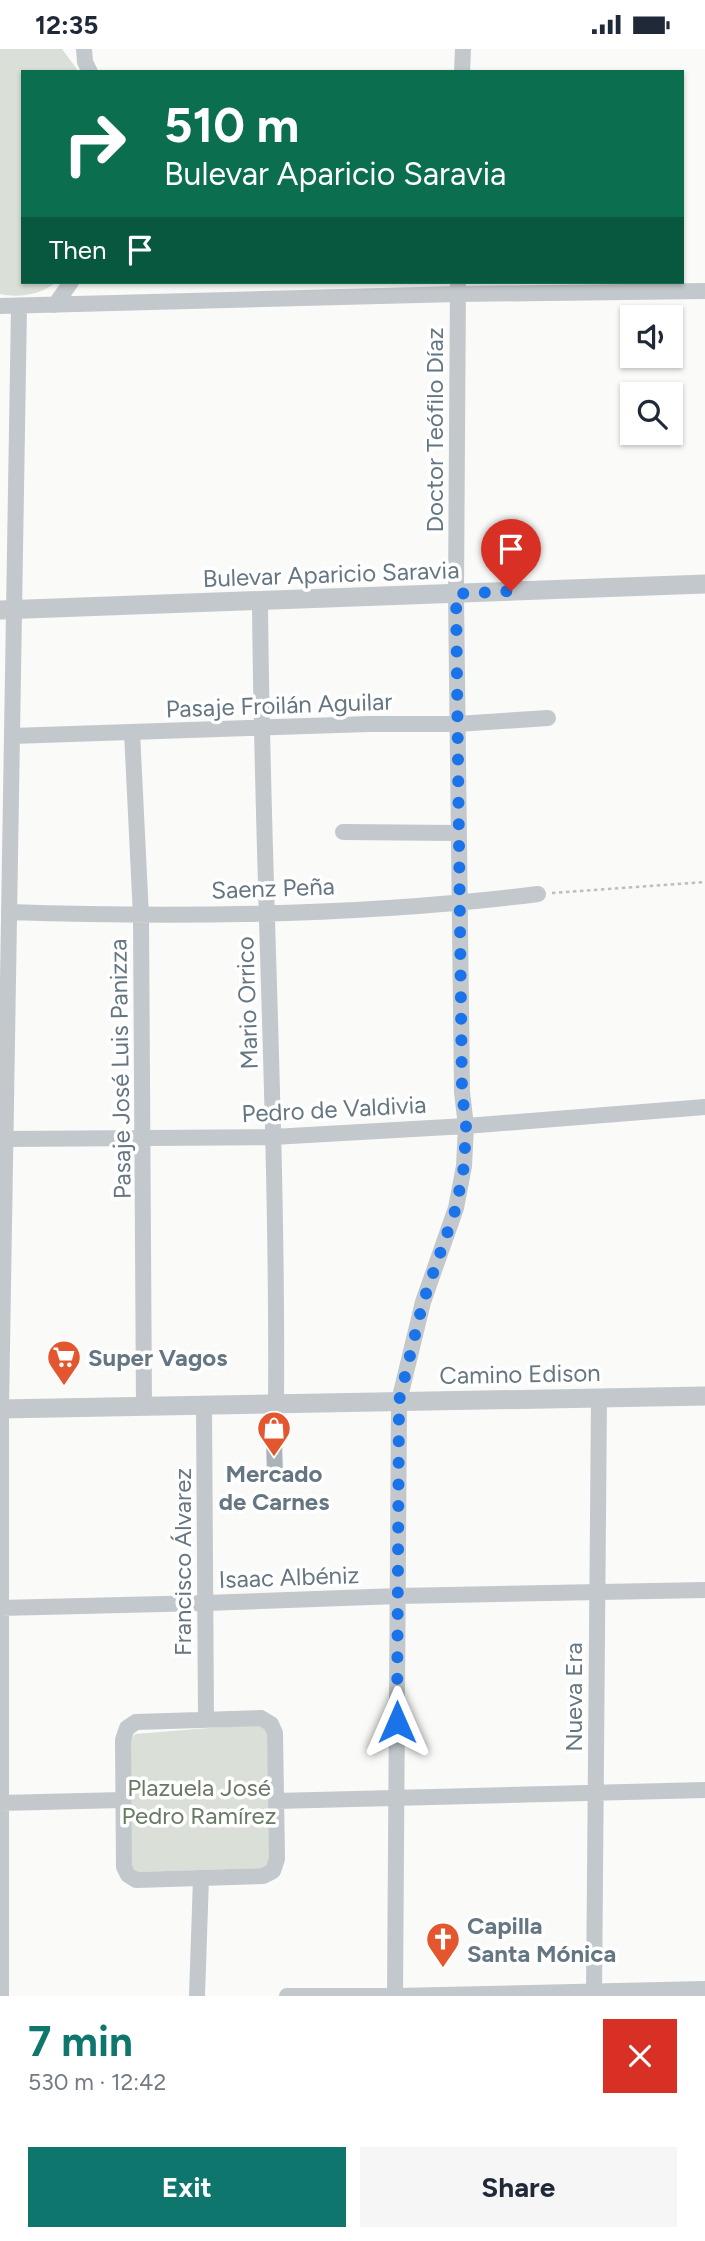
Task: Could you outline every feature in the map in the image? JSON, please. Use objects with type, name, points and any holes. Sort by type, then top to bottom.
[{"type":"street","points":[[85,49],[85,62],[89,70]]},
{"type":"street","points":[[462,70],[463,49]]},
{"type":"street","points":[[55,305],[70,284]]},
{"type":"street","points":[[0,306],[458,288],[705,291]]},
{"type":"street","name":"Doctor Teófilo Díaz","points":[[396,1996],[399,1401],[423,1302],[456,1208],[464,1166],[466,1126],[462,1092],[457,724],[458,288]]},
{"type":"street","points":[[1,1996],[2,1217],[6,1139],[5,950],[9,912],[12,736],[8,610],[19,306]]},
{"type":"street","name":"Bulevar Aparicio Saravia","points":[[8,610],[705,584]]},
{"type":"street","name":"Mario Orrico","points":[[260,602],[273,1137],[276,1403]]},
{"type":"street","name":"Pasaje Froilán Aguilar","points":[[12,736],[457,724],[548,718]]},
{"type":"street","name":"Pasaje José Luis Panizza","points":[[132,732],[141,916],[144,1406]]},
{"type":"street","points":[[343,832],[459,833]]},
{"type":"street","name":"Saenz Peña","points":[[9,912],[141,916],[170,913],[267,913],[460,904],[538,894]]},
{"type":"street","name":"Pedro de Valdivia","points":[[6,1139],[273,1137],[466,1126],[705,1107]]},
{"type":"street","name":"Camino Edison","points":[[1,1409],[705,1396]]},
{"type":"street","name":"Nueva Era","points":[[594,1994],[599,1398]]},
{"type":"street","name":"Francisco Álvarez","points":[[204,1405],[206,1720]]},
{"type":"street","name":"Isaac Albéniz","points":[[1,1608],[705,1590]]},
{"type":"street","points":[[261,1718],[271,1724],[275,1733],[277,1859],[273,1871],[263,1876],[136,1880],[128,1875],[124,1867],[123,1740],[127,1728],[136,1722],[206,1720],[261,1718]]},
{"type":"street","points":[[276,1801],[705,1790]]},
{"type":"street","points":[[1,1803],[123,1800]]},
{"type":"street","points":[[198,1996],[201,1878]]},
{"type":"street","points":[[396,1996],[594,1994],[705,1989]]},
{"type":"street","points":[[287,1996],[385,1996]]},
{"type":"path","points":[[538,894],[705,882]]},
{"type":"green space","points":[[0,49],[62,49],[78,70],[21,70],[21,284],[53,284],[37,293],[15,296],[0,294]]},
{"type":"green space","name":"Plazuela José Pedro Ramírez","points":[[260,1724],[267,1731],[271,1857],[266,1868],[137,1872],[130,1865],[128,1744],[135,1734]]},
{"type":"building","name":"Mercado de Carnes","points":[[266,1439],[282,1439],[283,1477],[267,1477]]},
{"type":"place","name":"Super Vagos","points":[[64,1387]]},
{"type":"place","name":"Mercado de Carnes","points":[[274,1458]]},
{"type":"place","name":"Capilla Santa Mónica","points":[[443,1969]]},
{"type":"route","points":[[397,1722],[399,1401],[423,1302],[456,1208],[464,1166],[466,1126],[462,1092],[456,594],[511,591]]}]
